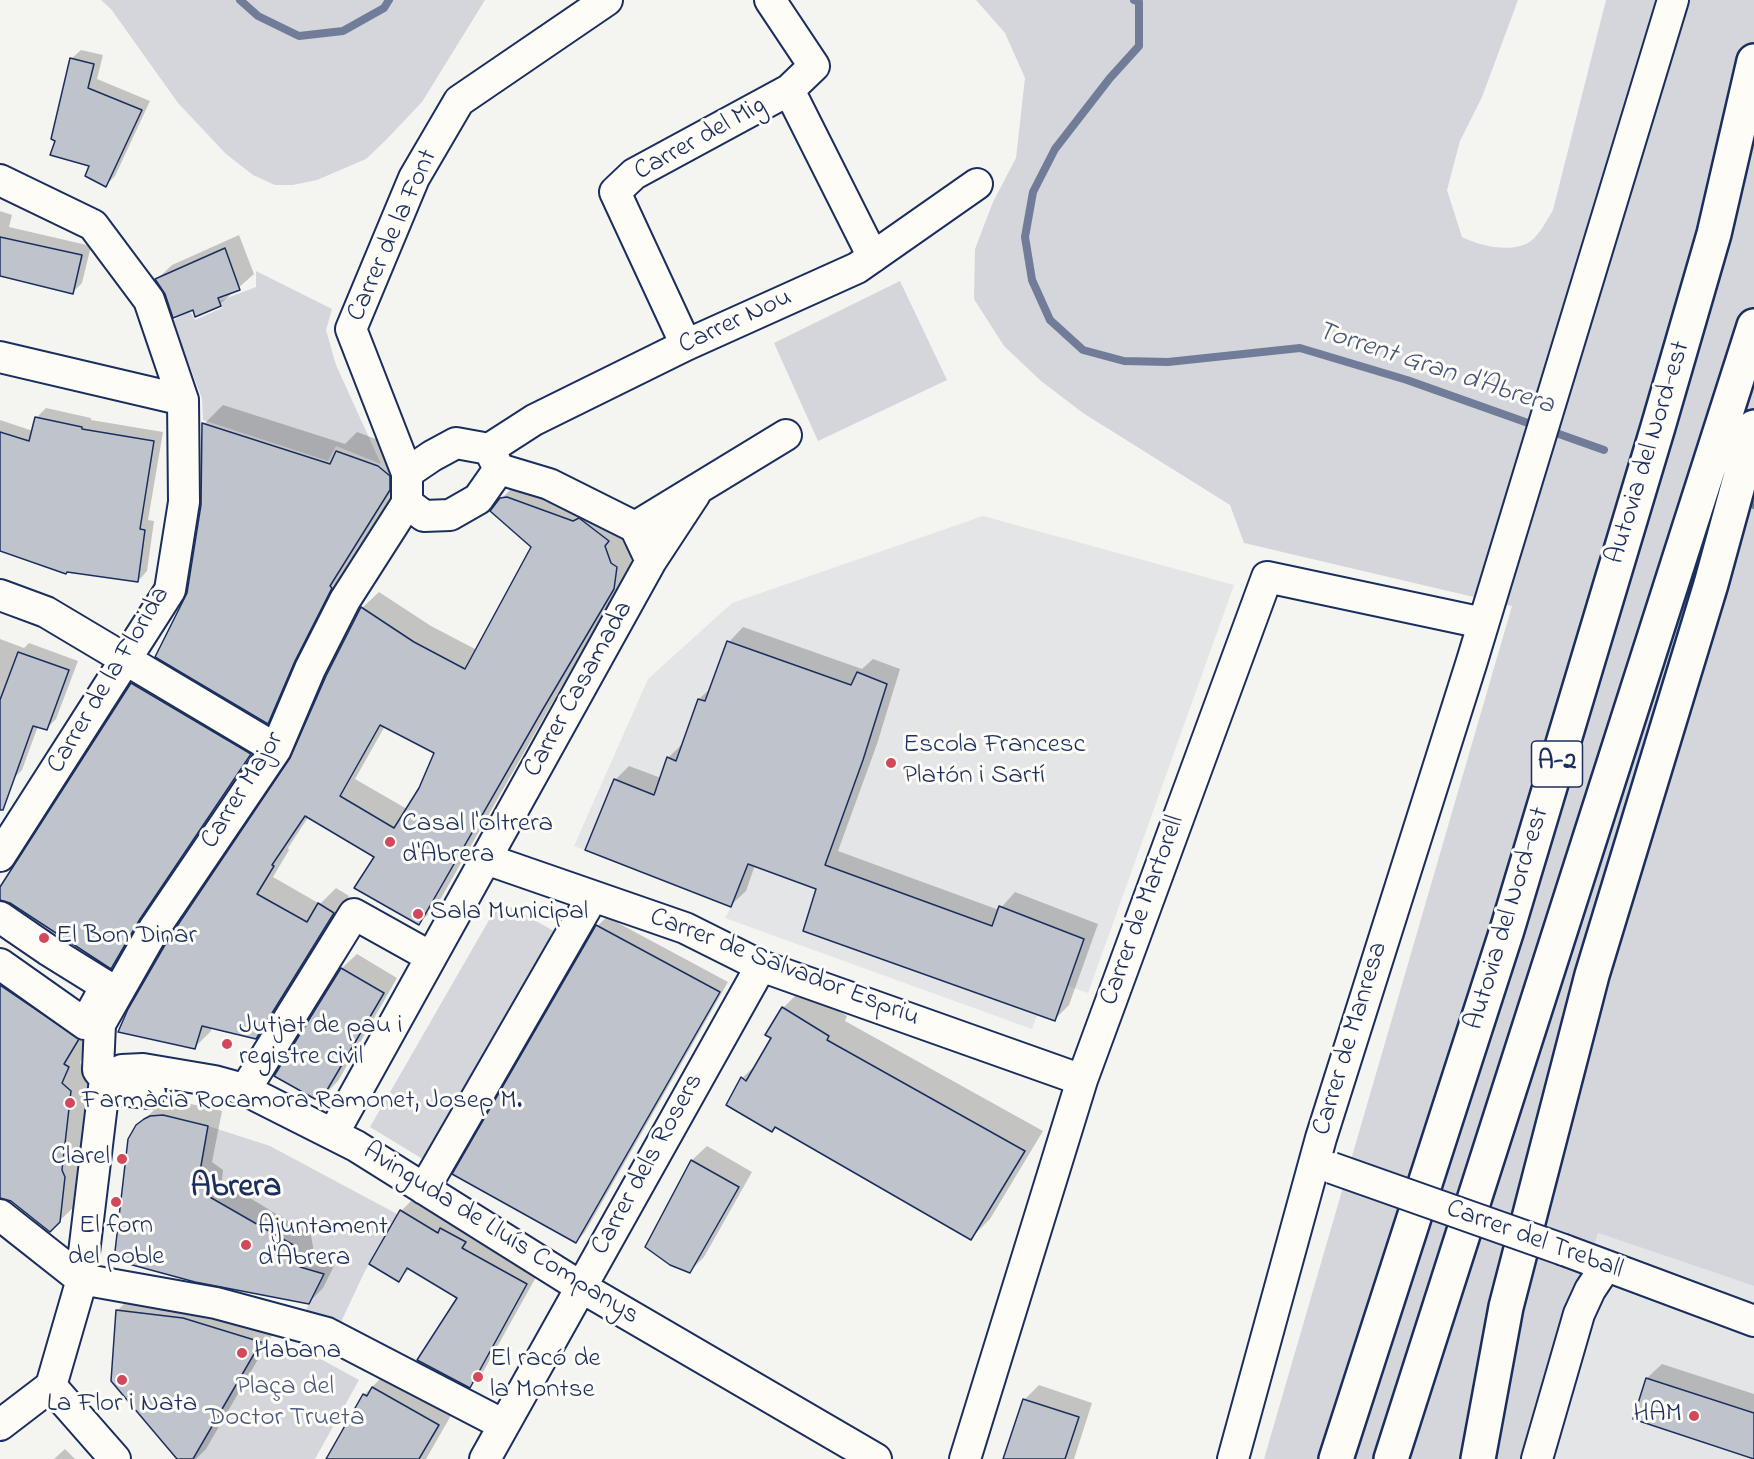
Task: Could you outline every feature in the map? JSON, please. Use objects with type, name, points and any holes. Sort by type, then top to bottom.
[{"type":"highway","name":"Autovia del Nord-est","points":[[1336,1459],[1508,930],[1714,234],[1754,62]]},
{"type":"highway","name":"Autovia del Nord-est","points":[[1391,1459],[1754,326]]},
{"type":"highway","points":[[1478,1459],[1506,1307],[1592,975],[1711,584],[1754,428]]},
{"type":"street","name":"Carrer de la Font","points":[[407,473],[351,329],[414,178],[459,101],[607,0]]},
{"type":"street","points":[[770,0],[814,66],[789,90],[873,257]]},
{"type":"street","name":"Carrer de Manresa","points":[[1233,1459],[1323,1165],[1483,622],[1673,0]]},
{"type":"street","name":"Carrer del Mig","points":[[686,345],[615,192],[634,174],[789,90]]},
{"type":"street","name":"Carrer de la Florida","points":[[0,180],[93,225],[149,300],[183,400],[184,502],[170,590],[127,659],[8,827],[0,856]]},
{"type":"street","name":"Carrer Nou","points":[[494,459],[534,420],[686,345],[857,268],[977,184]]},
{"type":"street","points":[[0,357],[183,400]]},
{"type":"street","points":[[635,527],[786,435]]},
{"type":"street","points":[[494,459],[477,499],[450,515],[424,516],[407,503],[407,473],[456,443],[494,459],[549,484],[635,527],[651,561]]},
{"type":"street","name":"Carrer Casamada","points":[[333,1134],[651,561],[700,487]]},
{"type":"street","name":"Carrer Major","points":[[51,1386],[81,1278],[105,1079],[98,1070],[100,1024],[154,929],[276,749],[310,669],[345,600],[407,503]]},
{"type":"street","name":"Carrer de Martorell","points":[[965,1459],[1082,1080],[1267,577],[1483,622]]},
{"type":"street","points":[[0,595],[46,612],[276,749]]},
{"type":"street","name":"Carrer de Salvador Espriu","points":[[486,859],[686,928],[760,966],[1082,1080]]},
{"type":"street","points":[[424,1189],[593,896]]},
{"type":"street","points":[[245,1090],[354,914],[431,957]]},
{"type":"street","points":[[0,917],[105,986],[86,1024],[0,964]]},
{"type":"street","name":"Carrer dels Rosers","points":[[485,1459],[760,966]]},
{"type":"street","name":"Avinguda de Lluís Companys","points":[[105,1079],[122,1070],[144,1069],[214,1081],[245,1090],[356,1146],[581,1287],[876,1459]]},
{"type":"street","points":[[105,1079],[119,1090],[150,1093],[191,1092],[234,1097],[286,1111]]},
{"type":"street","points":[[99,1129],[120,1110],[150,1093]]},
{"type":"street","name":"Carrer del Treball","points":[[1323,1165],[1564,1250],[1754,1322]]},
{"type":"street","points":[[0,1215],[81,1278],[216,1303],[327,1333],[504,1425]]},
{"type":"street","points":[[1537,1459],[1579,1314],[1590,1290],[1606,1266]]},
{"type":"street","points":[[0,1425],[51,1386],[115,1459]]},
{"type":"shaded area","name":"Escola Francesc Platón i Sartí","points":[[983,516],[1234,585],[1088,993],[1068,986],[1055,1021],[1037,1015],[1032,1029],[725,918],[731,907],[574,846],[648,679],[732,603]]},
{"type":"shaded area","points":[[1598,1233],[1754,1286],[1754,1459],[1530,1459]]},
{"type":"green space","points":[[101,0],[485,0],[422,102],[366,159],[317,180],[293,185],[275,185],[253,175],[226,154],[178,103],[111,9]]},
{"type":"green space","points":[[976,0],[1518,0],[1482,97],[1460,141],[1447,190],[1462,237],[1487,246],[1506,248],[1531,241],[1553,210],[1606,0],[1754,0],[1754,1286],[1598,1233],[1530,1459],[1264,1459],[1512,606],[1244,543],[1230,505],[1083,413],[1041,381],[1004,346],[974,299],[975,249],[993,202],[1016,158],[1025,78],[1005,33]]},
{"type":"green space","points":[[256,271],[332,309],[326,330],[336,365],[381,464],[336,446],[328,461],[203,420],[202,398],[172,321],[190,311],[195,320],[222,308],[219,301],[256,287]]},
{"type":"green space","points":[[900,281],[947,380],[818,441],[774,343]]},
{"type":"green space","points":[[500,901],[561,935],[426,1161],[370,1127]]},
{"type":"green space","points":[[208,1126],[270,1146],[397,1214],[364,1273],[341,1322],[306,1310],[324,1274],[296,1266],[298,1252],[295,1246],[208,1195],[198,1181]]},
{"type":"green space","name":"Plaça del Doctor Trueta","points":[[261,1342],[319,1358],[359,1380],[315,1459],[193,1459]]},
{"type":"building","points":[[70,58],[94,64],[88,88],[142,110],[106,187],[85,176],[89,166],[50,155],[55,141],[51,139]]},
{"type":"building","points":[[0,237],[82,255],[73,294],[0,276]]},
{"type":"building","points":[[225,248],[240,290],[218,298],[221,306],[195,317],[193,310],[173,318],[165,294],[155,279]]},
{"type":"building","points":[[35,417],[82,427],[82,429],[154,441],[140,529],[145,530],[138,582],[67,572],[66,574],[0,551],[0,432],[29,441]]},
{"type":"building","points":[[202,423],[330,464],[336,451],[378,466],[390,476],[390,490],[330,586],[332,588],[295,661],[268,724],[155,657],[187,593],[201,505]]},
{"type":"building","points":[[507,497],[573,521],[579,518],[609,541],[605,546],[611,563],[617,567],[614,589],[419,925],[354,888],[374,857],[305,816],[272,865],[274,866],[257,894],[307,922],[318,903],[334,913],[256,1039],[202,1026],[195,1049],[118,1032],[128,1009],[169,938],[290,758],[326,676],[361,607],[414,642],[465,669],[531,547],[490,511],[500,498]],"holes":[[[380,725],[434,753],[419,788],[394,828],[340,796]]]},
{"type":"building","points":[[727,641],[851,685],[857,672],[887,684],[863,760],[825,865],[992,926],[999,906],[1084,939],[1055,1021],[803,931],[816,889],[748,864],[731,907],[585,850],[614,779],[654,795],[667,757],[676,761],[698,699],[705,701]]},
{"type":"building","points":[[18,652],[69,670],[47,730],[33,726],[3,810],[0,810],[0,700]]},
{"type":"building","points":[[131,683],[251,754],[140,919],[111,969],[10,903],[0,900],[0,887]]},
{"type":"building","points":[[596,925],[720,992],[576,1243],[452,1174]]},
{"type":"building","points":[[341,968],[384,993],[323,1097],[315,1099],[274,1076]]},
{"type":"building","points":[[0,985],[79,1039],[64,1064],[69,1067],[62,1083],[71,1091],[62,1170],[65,1177],[60,1222],[50,1232],[11,1201],[0,1198]]},
{"type":"building","points":[[782,1007],[829,1036],[827,1040],[1025,1151],[971,1240],[775,1127],[772,1132],[726,1105],[741,1077],[746,1081],[771,1038],[765,1035]]},
{"type":"building","points":[[163,1115],[208,1126],[199,1177],[210,1185],[208,1196],[295,1246],[300,1267],[324,1274],[309,1304],[195,1282],[114,1260],[128,1139],[136,1125],[144,1119]]},
{"type":"building","points":[[691,1160],[739,1187],[690,1273],[670,1265],[645,1247]]},
{"type":"building","points":[[400,1210],[438,1233],[440,1228],[466,1242],[462,1248],[527,1284],[470,1388],[417,1360],[457,1298],[407,1268],[399,1282],[369,1264]]},
{"type":"building","points":[[116,1310],[183,1318],[261,1342],[193,1459],[177,1459],[111,1381]]},
{"type":"building","name":"HAM","points":[[1646,1378],[1754,1413],[1754,1459],[1633,1419]]},
{"type":"building","points":[[372,1387],[439,1425],[419,1459],[326,1459],[363,1394],[367,1396]]},
{"type":"building","points":[[1023,1399],[1079,1417],[1065,1459],[1003,1459]]},
{"type":"waterway","name":"Torrent Gran d'Abrera","points":[[240,0],[258,16],[299,36],[343,31],[384,8],[389,0]]},
{"type":"waterway","name":"Torrent Gran d'Abrera","points":[[1134,0],[1139,2],[1139,46],[1110,78],[1055,149],[1033,192],[1025,237],[1032,280],[1050,320],[1083,350],[1124,361],[1168,362],[1300,348],[1407,380],[1604,450]]},
{"type":"place","name":"Escola Francesc Platón i Sartí","points":[[891,763]]},
{"type":"place","name":"Casal l'Oltrera d'Abrera","points":[[390,842]]},
{"type":"place","name":"Sala Municipal","points":[[418,914]]},
{"type":"place","name":"El Bon Dinar","points":[[44,938]]},
{"type":"place","name":"Jutjat de pau i registre civil","points":[[227,1044]]},
{"type":"place","name":"Farmàcia Rocamora Ramonet, Josep M.","points":[[70,1103]]},
{"type":"place","name":"Clarel","points":[[122,1159]]},
{"type":"place","name":"El forn del poble","points":[[116,1202]]},
{"type":"place","name":"Ajuntament d'Abrera","points":[[246,1245]]},
{"type":"place","name":"Habana","points":[[242,1353]]},
{"type":"place","name":"El racó de la Montse","points":[[478,1377]]},
{"type":"place","name":"La Flor i Nata","points":[[122,1380]]},
{"type":"place","name":"HAM","points":[[1694,1416]]},
{"type":"district","name":"Abrera","points":[[236,1190]]}]
